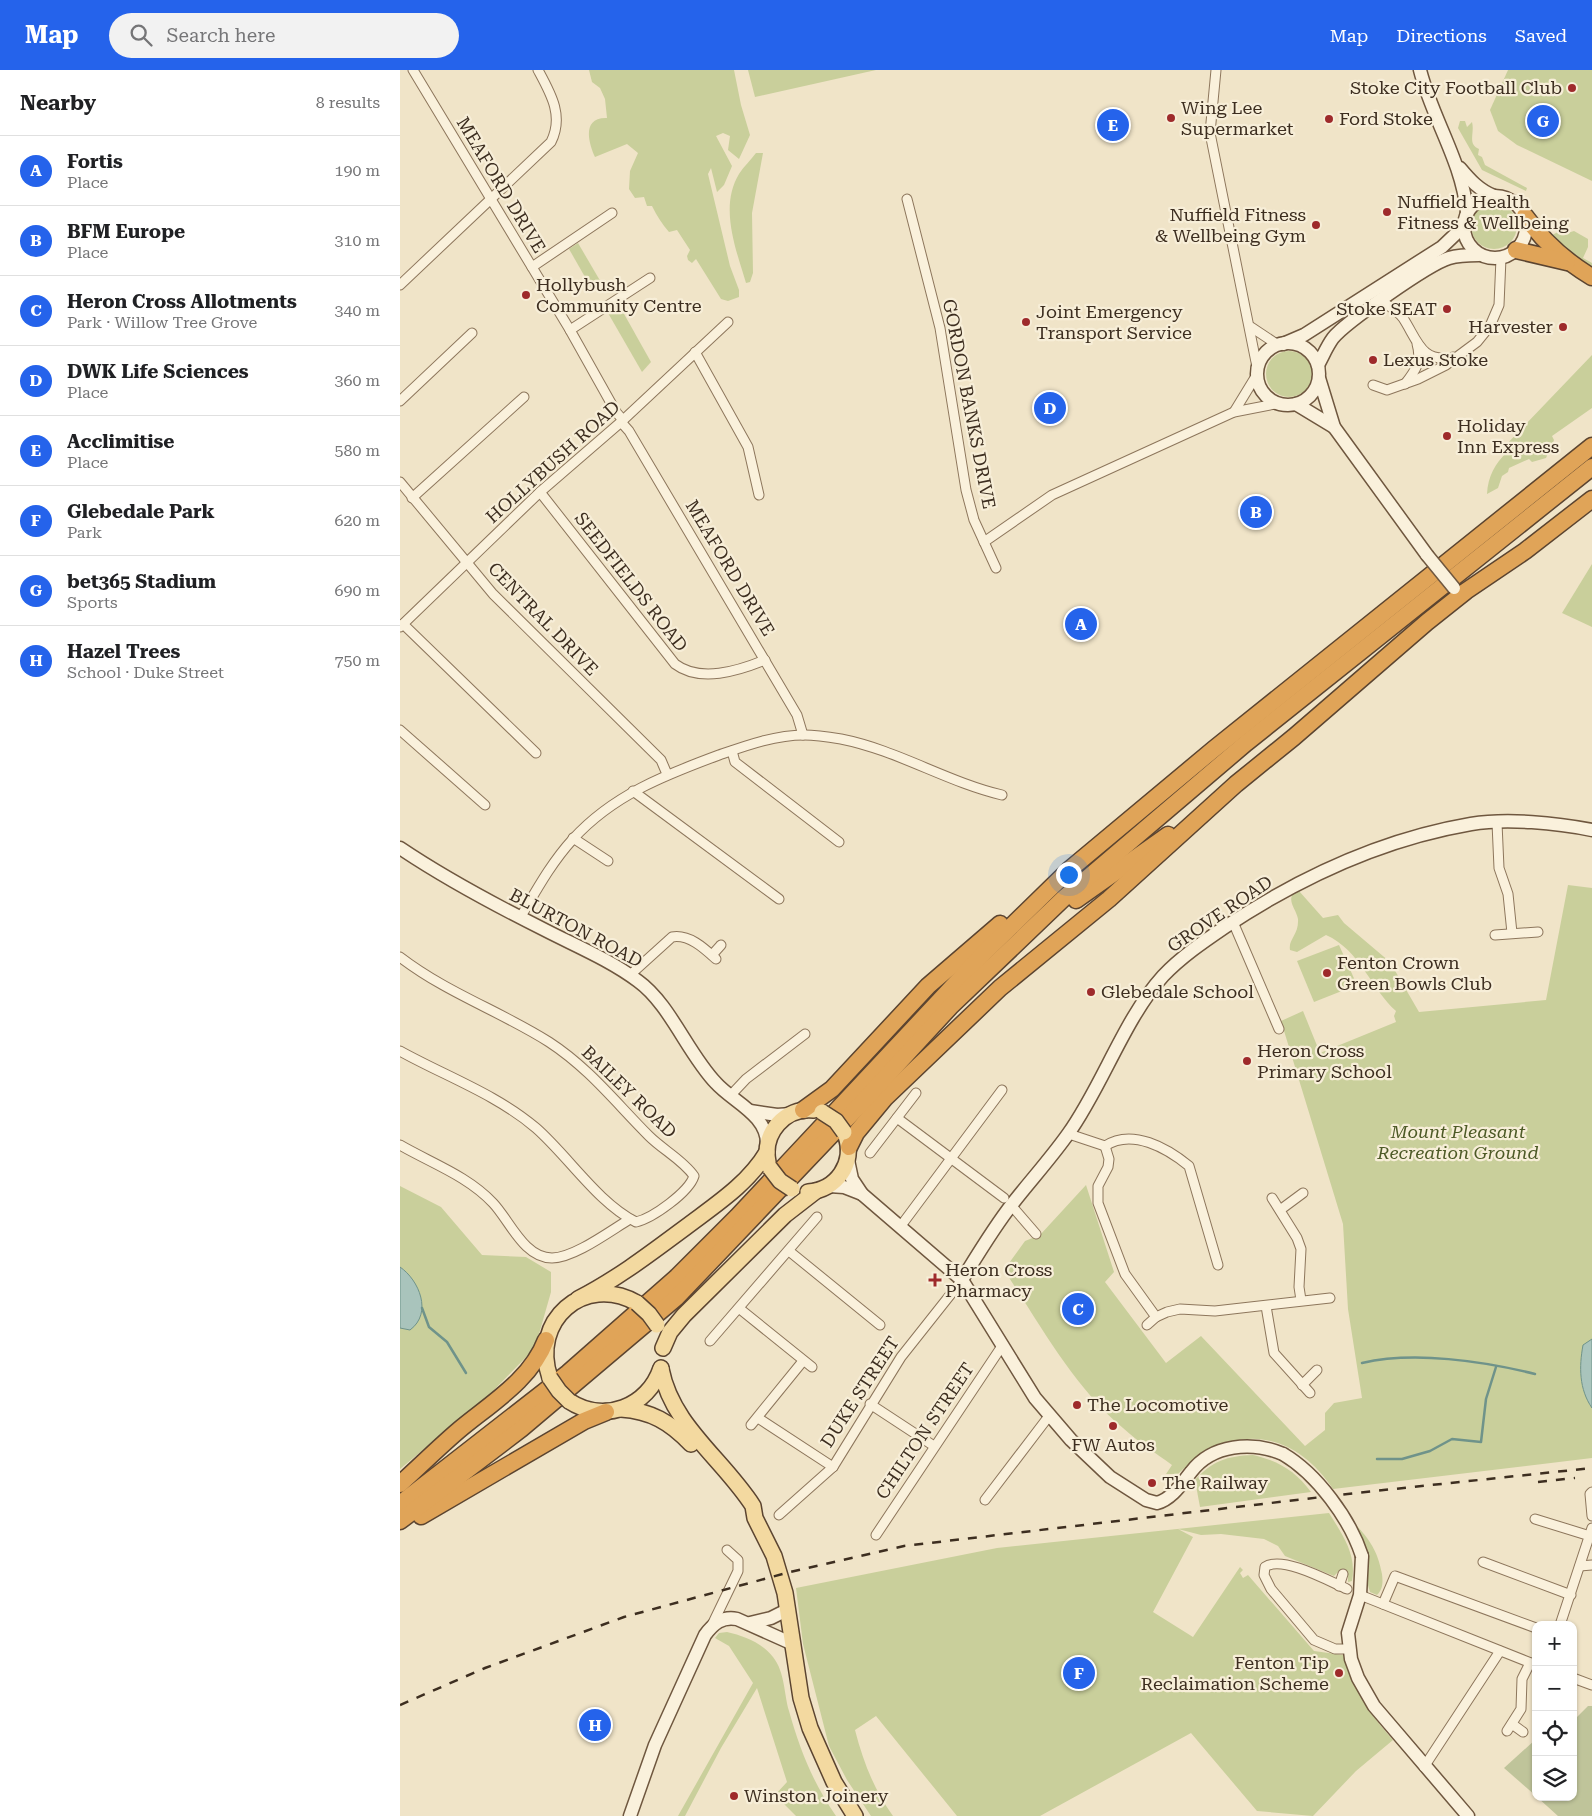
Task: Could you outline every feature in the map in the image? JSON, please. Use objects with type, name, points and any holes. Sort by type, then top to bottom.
[{"type":"highway","points":[[1525,216],[1543,239],[1567,262],[1592,277]]},
{"type":"highway","points":[[1516,250],[1567,262]]},
{"type":"highway","points":[[1516,506],[1592,432]]},
{"type":"highway","points":[[797,1112],[832,1089],[948,968],[1020,907],[1069,870],[1177,778],[1592,446]]},
{"type":"highway","points":[[400,1520],[521,1429],[676,1298],[950,1007],[1064,898],[1194,786],[1592,466]]},
{"type":"highway","points":[[847,1146],[885,1098],[961,1023],[1000,988],[1109,900],[1236,784],[1460,590],[1525,552],[1592,499]]},
{"type":"highway","points":[[950,1007],[1071,904],[1236,784]]},
{"type":"highway","points":[[400,1504],[568,1373],[677,1277],[737,1217],[985,952],[1069,870]]},
{"type":"highway","points":[[400,1484],[514,1385],[539,1355],[546,1340]]},
{"type":"highway","points":[[400,1529],[584,1421],[613,1410]]},
{"type":"main road","points":[[756,1518],[746,1511],[705,1458],[670,1425],[649,1413],[586,1409],[569,1401],[550,1378],[545,1358],[546,1340],[560,1313],[578,1299],[617,1278],[737,1187],[755,1170],[767,1149],[774,1128],[797,1112],[822,1112],[836,1120],[847,1146],[843,1173],[800,1202],[761,1238],[680,1320],[670,1332],[663,1348],[661,1369],[667,1393],[677,1412],[748,1497],[753,1506],[756,1518],[776,1561],[784,1593],[801,1698],[810,1728],[834,1782],[855,1816]]},
{"type":"main road","points":[[767,1149],[770,1168],[780,1181],[792,1189],[805,1192],[823,1188]]},
{"type":"main road","points":[[578,1299],[595,1294],[608,1293],[619,1295],[637,1303],[649,1314],[656,1325],[663,1348]]},
{"type":"main road","points":[[613,1410],[632,1405],[647,1393],[661,1369]]},
{"type":"street","name":"MEAFORD DRIVE","points":[[413,70],[490,201],[570,330],[616,412],[765,660],[797,715],[803,735]]},
{"type":"street","points":[[400,285],[541,154],[556,132],[558,121],[554,103],[538,70]]},
{"type":"street","points":[[1216,70],[1210,133],[1243,306],[1250,327],[1257,372],[1265,395],[1275,404],[1296,404],[1308,398],[1316,388],[1319,378]]},
{"type":"street","points":[[1420,70],[1455,162],[1465,196],[1467,212],[1464,226],[1467,240],[1472,250],[1479,255]]},
{"type":"street","points":[[1318,365],[1332,340],[1341,330],[1381,300],[1432,266],[1448,258],[1479,255],[1501,258],[1516,250],[1526,234],[1525,216],[1511,200],[1482,191],[1472,183],[1455,162]]},
{"type":"street","points":[[1467,212],[1479,201],[1494,196]]},
{"type":"street","name":"GORDON BANKS DRIVE","points":[[907,199],[941,331],[966,490],[984,542],[1052,495],[1234,412],[1275,404]]},
{"type":"street","points":[[532,267],[612,214]]},
{"type":"street","points":[[1234,412],[1269,350],[1304,335],[1442,247],[1464,226]]},
{"type":"street","points":[[1372,386],[1387,390],[1405,384],[1446,365],[1477,342],[1495,314],[1500,296],[1501,258]]},
{"type":"street","points":[[570,330],[650,278]]},
{"type":"street","points":[[1381,300],[1403,318],[1416,341],[1432,357],[1442,359],[1458,355]]},
{"type":"street","name":"HOLLYBUSH ROAD","points":[[402,626],[540,492],[622,421],[728,322]]},
{"type":"street","points":[[1250,327],[1280,344],[1298,345],[1308,350],[1318,365],[1319,378],[1334,427],[1405,523],[1460,590]]},
{"type":"street","points":[[400,401],[472,333]]},
{"type":"street","points":[[1405,384],[1418,366],[1419,357],[1416,341]]},
{"type":"street","points":[[696,352],[748,447],[758,495]]},
{"type":"street","points":[[412,498],[524,397]]},
{"type":"street","points":[[1296,404],[1334,427]]},
{"type":"street","name":"CENTRAL DRIVE","points":[[400,482],[493,594],[661,760],[667,774]]},
{"type":"street","name":"SEEDFIELDS ROAD","points":[[540,492],[674,664],[682,670],[696,674],[732,671],[765,660]]},
{"type":"street","points":[[984,542],[996,568]]},
{"type":"street","points":[[402,626],[536,753]]},
{"type":"street","points":[[400,730],[485,805]]},
{"type":"street","points":[[520,918],[541,882],[574,838],[600,814],[633,791],[667,774],[732,750],[771,740],[803,735],[863,744],[974,787],[1002,795]]},
{"type":"street","points":[[732,750],[735,762],[839,842]]},
{"type":"street","points":[[633,791],[779,899]]},
{"type":"street","points":[[1497,823],[1499,868],[1508,894],[1512,933]]},
{"type":"street","name":"GROVE ROAD","points":[[962,1280],[1008,1201],[1069,1134],[1148,995],[1182,958],[1233,922],[1306,879],[1353,859],[1440,831],[1473,824],[1497,823],[1561,825],[1592,830]]},
{"type":"street","points":[[574,838],[608,861]]},
{"type":"street","name":"BLURTON ROAD","points":[[400,848],[455,883],[630,975],[648,990],[669,1016],[700,1065],[730,1096],[750,1111],[764,1129],[767,1149]]},
{"type":"street","points":[[1233,922],[1279,1029]]},
{"type":"street","points":[[1495,935],[1538,932]]},
{"type":"street","points":[[630,975],[672,936],[686,938],[714,957],[721,945]]},
{"type":"street","name":"BAILEY ROAD","points":[[400,957],[454,993],[548,1042],[590,1072],[649,1136],[689,1168],[694,1176],[686,1189],[644,1220],[636,1222],[630,1219]]},
{"type":"street","points":[[730,1096],[746,1079],[805,1034]]},
{"type":"street","points":[[400,1051],[446,1076],[480,1091],[525,1119],[544,1136],[593,1188],[630,1219],[563,1257],[542,1257],[528,1248],[502,1214],[472,1184],[400,1144]]},
{"type":"street","points":[[900,1227],[1002,1090]]},
{"type":"street","points":[[870,1153],[916,1093]]},
{"type":"street","name":"BLURTON ROAD","points":[[750,1111],[777,1115],[797,1112]]},
{"type":"street","points":[[897,1118],[1008,1201],[1036,1234]]},
{"type":"street","points":[[1069,1134],[1105,1146]]},
{"type":"street","points":[[1105,1146],[1110,1142],[1139,1138],[1189,1166],[1218,1265]]},
{"type":"street","points":[[847,1146],[852,1179],[862,1194],[962,1280],[1035,1398],[1090,1460],[1110,1476],[1146,1500],[1157,1504],[1171,1495],[1200,1461],[1211,1453],[1246,1446],[1266,1448],[1283,1454],[1307,1471],[1351,1529],[1362,1556],[1360,1595],[1348,1633],[1351,1659],[1364,1693],[1424,1767],[1468,1816]]},
{"type":"street","points":[[1105,1146],[1109,1159],[1108,1167],[1098,1186],[1098,1203],[1125,1274],[1156,1317]]},
{"type":"street","points":[[823,1188],[844,1187],[862,1194]]},
{"type":"street","points":[[1280,1210],[1304,1193]]},
{"type":"street","points":[[1272,1198],[1298,1238],[1301,1249],[1299,1287],[1301,1300]]},
{"type":"street","points":[[710,1341],[740,1309],[817,1217]]},
{"type":"street","points":[[789,1251],[880,1325]]},
{"type":"street","name":"DUKE STREET","points":[[779,1515],[833,1467],[870,1404],[901,1357],[962,1280]]},
{"type":"street","points":[[1147,1325],[1156,1317],[1180,1309],[1215,1311],[1330,1298]]},
{"type":"street","points":[[1266,1306],[1274,1353],[1310,1393]]},
{"type":"street","points":[[740,1309],[812,1367]]},
{"type":"street","name":"CHILTON STREET","points":[[876,1535],[1002,1346]]},
{"type":"street","points":[[751,1425],[803,1360]]},
{"type":"street","points":[[1302,1384],[1317,1370]]},
{"type":"street","points":[[870,1404],[934,1446]]},
{"type":"street","points":[[985,1500],[1049,1416]]},
{"type":"street","points":[[758,1418],[833,1467]]},
{"type":"street","points":[[1592,1492],[1590,1494],[1592,1516]]},
{"type":"street","points":[[1535,1518],[1591,1532],[1561,1621]]},
{"type":"street","points":[[630,1816],[655,1745],[705,1635],[712,1625],[738,1571],[738,1560],[727,1550]]},
{"type":"street","points":[[1483,1562],[1571,1595]]},
{"type":"street","points":[[1343,1574],[1343,1587],[1292,1566],[1279,1563],[1271,1563],[1265,1567],[1264,1576],[1271,1589],[1314,1640],[1336,1649],[1349,1649]]},
{"type":"street","points":[[1580,1566],[1592,1565]]},
{"type":"street","points":[[1383,1604],[1395,1576],[1532,1629]]},
{"type":"street","points":[[1360,1595],[1532,1664]]},
{"type":"street","points":[[750,1623],[771,1618],[786,1610]]},
{"type":"street","points":[[712,1625],[730,1618],[750,1623],[792,1644]]},
{"type":"street","points":[[1424,1767],[1500,1651]]},
{"type":"street","points":[[1523,1732],[1510,1728],[1521,1709],[1522,1680],[1532,1665]]},
{"type":"street","points":[[1577,1679],[1592,1685]]},
{"type":"green space","points":[[589,70],[734,70],[741,105],[750,135],[739,159],[728,150],[730,136],[723,133],[716,136],[732,166],[724,185],[717,192],[711,168],[708,174],[730,266],[739,290],[739,297],[728,301],[721,299],[696,259],[692,263],[688,260],[687,256],[690,250],[677,230],[669,232],[652,206],[647,206],[644,197],[635,198],[629,189],[630,171],[638,153],[627,144],[595,157],[589,138],[590,126],[599,119],[607,118],[605,99],[600,88],[592,82]]},
{"type":"green space","points":[[748,70],[876,70],[755,97]]},
{"type":"green space","points":[[1508,70],[1592,70],[1592,181],[1517,145],[1498,131],[1490,110]]},
{"type":"green space","points":[[1460,121],[1465,121],[1467,127],[1472,122],[1472,141],[1475,147],[1479,149],[1478,155],[1482,157],[1485,165],[1527,188],[1526,191],[1482,170],[1458,128]]},
{"type":"green space","points":[[756,153],[763,153],[752,213],[753,273],[750,282],[746,283],[731,228],[730,200],[739,174]]},
{"type":"green space","points":[[1489,203],[1499,203],[1513,213],[1517,226],[1513,239],[1507,245],[1499,249],[1489,249],[1475,239],[1471,231],[1471,221],[1481,207]]},
{"type":"green space","points":[[1560,231],[1564,234],[1574,231],[1588,239],[1588,247],[1583,258],[1592,263],[1592,267],[1550,236]]},
{"type":"green space","points":[[578,243],[602,284],[593,291],[569,249]]},
{"type":"green space","points":[[619,305],[651,362],[642,372],[608,313]]},
{"type":"green space","points":[[1284,351],[1294,351],[1308,361],[1312,374],[1308,387],[1302,393],[1294,397],[1284,397],[1270,387],[1266,379],[1266,369],[1276,355]]},
{"type":"green space","points":[[1592,355],[1592,408],[1552,436],[1554,440],[1546,458],[1532,462],[1529,459],[1509,468],[1508,472],[1502,476],[1498,488],[1487,494],[1493,471],[1507,452],[1503,448]]},
{"type":"green space","points":[[1592,564],[1592,627],[1562,613]]},
{"type":"green space","name":"Mount Pleasant Recreation Ground","points":[[1568,885],[1592,888],[1592,1458],[1333,1489],[1317,1469],[1299,1454],[1280,1444],[1260,1439],[1239,1440],[1218,1446],[1198,1457],[1178,1474],[1166,1474],[1172,1465],[1123,1428],[1088,1393],[1058,1354],[1004,1270],[1025,1241],[1040,1235],[1086,1185],[1114,1272],[1105,1282],[1166,1363],[1201,1336],[1305,1446],[1325,1430],[1325,1413],[1334,1403],[1362,1398],[1348,1309],[1343,1224],[1281,1021],[1303,1011],[1320,1053],[1396,1022],[1394,1016],[1396,1011],[1379,992],[1348,950],[1326,935],[1297,952],[1290,950],[1298,924],[1291,897],[1296,890],[1299,891],[1323,918],[1338,915],[1344,923],[1390,962],[1419,1012],[1546,1000]]},
{"type":"green space","name":"Fenton Crown Green Bowls Club","points":[[1339,945],[1357,985],[1314,1002],[1297,961]]},
{"type":"green space","points":[[400,1186],[441,1207],[482,1255],[526,1257],[551,1272],[551,1292],[535,1348],[490,1394],[400,1469]]},
{"type":"green space","points":[[1253,1455],[1271,1460],[1286,1468],[1299,1478],[1311,1492],[1200,1507],[1195,1480],[1201,1474],[1214,1464],[1228,1458]]},
{"type":"green space","points":[[1329,1513],[1350,1553],[1353,1571],[1352,1581],[1348,1582],[1348,1573],[1340,1570],[1334,1576],[1285,1556],[1278,1546],[1264,1539],[1221,1534],[1201,1535],[1178,1529],[1193,1537],[1153,1612],[1193,1637],[1240,1567],[1243,1570],[1240,1573],[1243,1578],[1248,1575],[1314,1651],[1343,1655],[1352,1680],[1363,1701],[1393,1740],[1356,1771],[1313,1816],[1257,1811],[1191,1733],[1040,1816],[957,1816],[876,1716],[855,1730],[870,1775],[880,1796],[893,1816],[871,1816],[847,1780],[829,1746],[803,1644],[796,1588],[997,1548]]},
{"type":"green space","points":[[1349,1517],[1374,1549],[1380,1565],[1382,1580],[1381,1588],[1377,1595],[1370,1592],[1367,1582],[1367,1557]]},
{"type":"green space","points":[[727,1632],[746,1638],[763,1647],[777,1663],[782,1676],[789,1711],[803,1753],[820,1791],[836,1816],[796,1816],[775,1795],[787,1782],[757,1688],[721,1748],[685,1816],[678,1816],[753,1683],[729,1646],[715,1638],[719,1633]]},
{"type":"green space","points":[[1588,1706],[1592,1706],[1592,1816],[1558,1816],[1541,1801],[1577,1801],[1577,1717]]},
{"type":"green space","points":[[1532,1743],[1532,1792],[1504,1768]]},
{"type":"water","points":[[400,1267],[413,1280],[421,1297],[421,1315],[417,1323],[410,1330],[400,1328]]},
{"type":"water","points":[[1592,1339],[1592,1408],[1582,1386],[1581,1361],[1583,1345]]},
{"type":"waterway","points":[[422,1308],[429,1327],[447,1342],[466,1373]]},
{"type":"waterway","points":[[1362,1363],[1382,1359],[1448,1359],[1493,1365],[1535,1374]]},
{"type":"waterway","points":[[1377,1459],[1402,1459],[1430,1451],[1452,1439],[1481,1442],[1486,1399],[1496,1367]]},
{"type":"railway","points":[[400,1705],[485,1668],[624,1617],[790,1572],[904,1546],[1356,1493],[1592,1468]]},
{"type":"railway","points":[[1538,1482],[1575,1478]]},
{"type":"place","name":"Stoke City Football Club","points":[[1572,88]]},
{"type":"place","name":"Wing Lee Supermarket","points":[[1171,118]]},
{"type":"place","name":"Ford Stoke","points":[[1329,119]]},
{"type":"place","name":"bet365 Stadium","points":[[1543,121]]},
{"type":"place","name":"Acclimitise","points":[[1113,125]]},
{"type":"place","name":"Nuffield Health Fitness & Wellbeing","points":[[1387,212]]},
{"type":"place","name":"Nuffield Fitness & Wellbeing Gym","points":[[1316,225]]},
{"type":"place","name":"Hollybush Community Centre","points":[[526,295]]},
{"type":"place","name":"Stoke SEAT","points":[[1447,309]]},
{"type":"place","name":"Joint Emergency Transport Service","points":[[1026,322]]},
{"type":"place","name":"Harvester","points":[[1563,327]]},
{"type":"place","name":"Lexus Stoke","points":[[1373,360]]},
{"type":"place","name":"DWK Life Sciences","points":[[1050,408]]},
{"type":"place","name":"Holiday Inn Express","points":[[1447,436]]},
{"type":"place","name":"BFM Europe","points":[[1256,512]]},
{"type":"place","name":"Fortis","points":[[1081,624]]},
{"type":"place","name":"Fenton Crown Green Bowls Club","points":[[1327,973]]},
{"type":"place","name":"Glebedale School","points":[[1091,992]]},
{"type":"place","name":"Heron Cross Primary School","points":[[1247,1061]]},
{"type":"place","name":"Heron Cross Pharmacy","points":[[935,1280]]},
{"type":"place","name":"Heron Cross Allotments","points":[[1078,1309]]},
{"type":"place","name":"The Locomotive","points":[[1077,1405]]},
{"type":"place","name":"FW Autos","points":[[1113,1426]]},
{"type":"place","name":"The Railway","points":[[1152,1483]]},
{"type":"place","name":"Glebedale Park","points":[[1079,1673]]},
{"type":"place","name":"Fenton Tip Reclaimation Scheme","points":[[1339,1673]]},
{"type":"place","name":"Hazel Trees","points":[[595,1725]]},
{"type":"place","name":"Winston Joinery","points":[[734,1796]]}]
